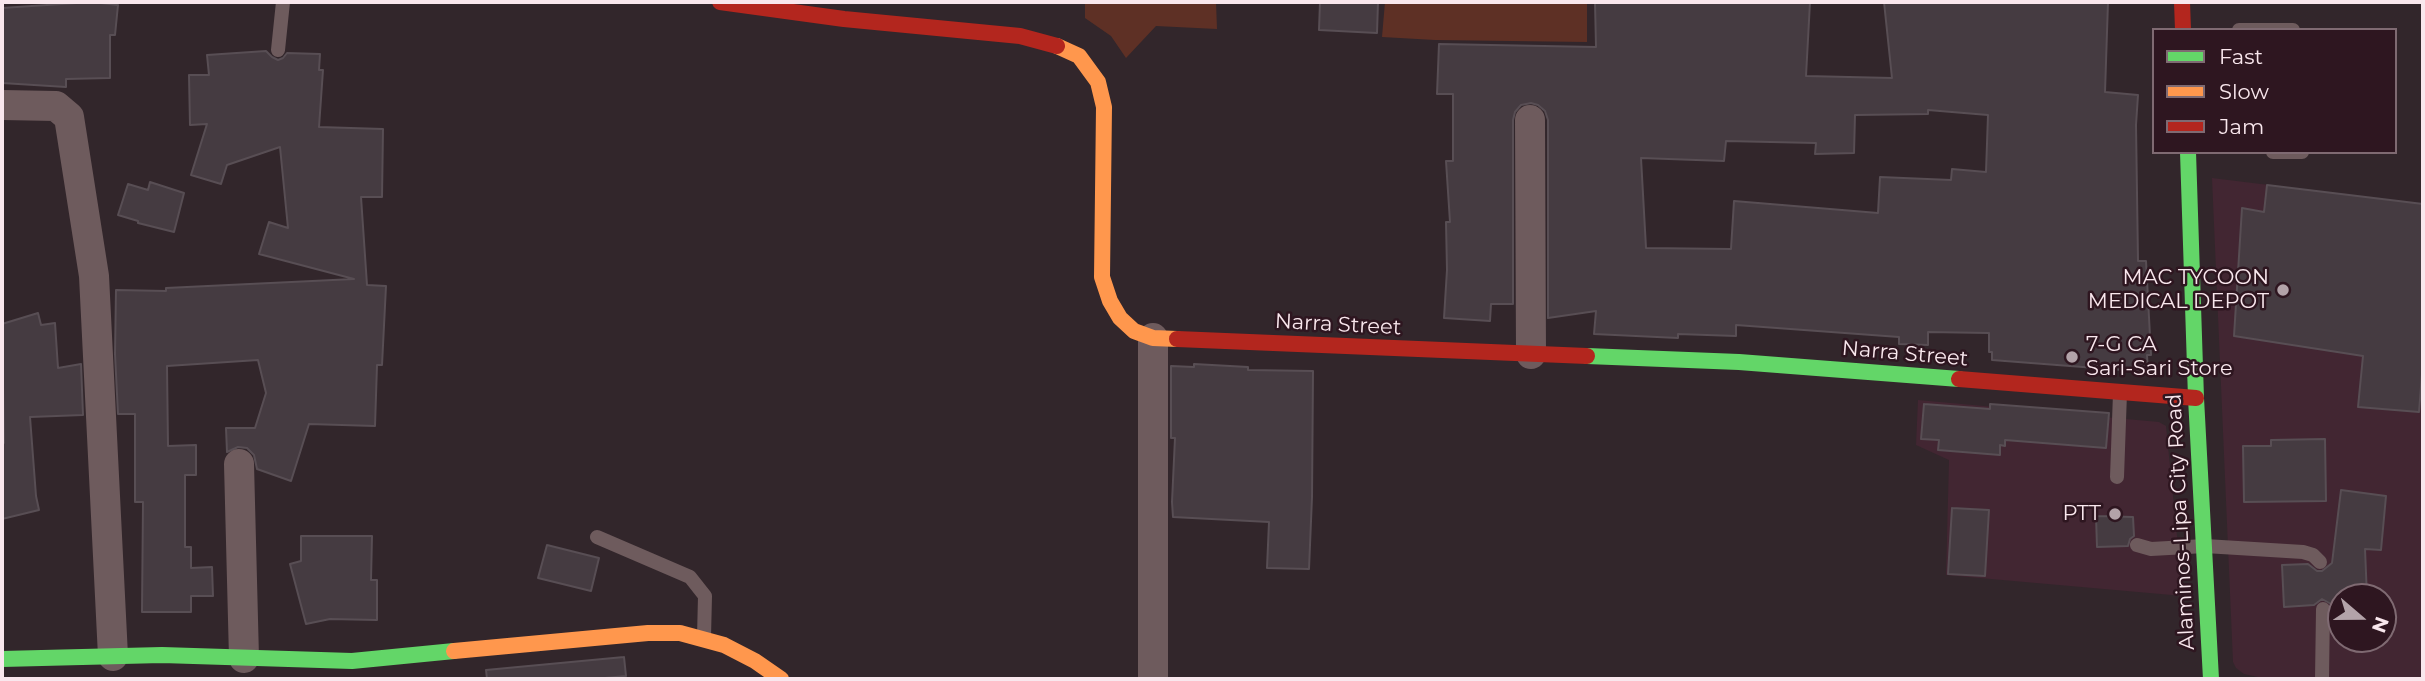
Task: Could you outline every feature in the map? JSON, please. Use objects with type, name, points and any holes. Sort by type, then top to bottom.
[{"type":"street","name":"Narra Street","points":[[720,2],[857,21],[1020,36],[1051,43],[1079,56],[1098,82],[1104,107],[1102,278],[1110,301],[1120,318],[1134,331],[1153,338],[1739,362],[2196,398]]},
{"type":"street","points":[[2182,2],[2183,28]]},
{"type":"street","points":[[2,105],[55,106],[69,117],[94,276],[113,656]]},
{"type":"street","points":[[1530,120],[1531,354]]},
{"type":"street","name":"Alaminos-Lipa City Road","points":[[2188,154],[2196,398],[2211,679]]},
{"type":"street","points":[[1153,338],[1153,679]]},
{"type":"street","points":[[239,464],[244,658]]},
{"type":"street","points":[[2,659],[113,656],[352,662],[648,633],[680,633],[704,638],[755,661],[781,679]]},
{"type":"lane","points":[[278,50],[283,2]]},
{"type":"lane","points":[[2117,477],[2120,392]]},
{"type":"lane","points":[[597,537],[690,577],[705,596],[704,638]]},
{"type":"lane","points":[[2137,545],[2151,549],[2205,546],[2303,552],[2313,555],[2320,562]]},
{"type":"lane","points":[[2322,679],[2323,609]]},
{"type":"shaded area","points":[[1085,2],[1216,2],[1217,29],[1156,26],[1126,58],[1111,36],[1085,18]]},
{"type":"shaded area","points":[[1385,2],[1587,2],[1587,42],[1382,37]]},
{"type":"shaded area","points":[[2212,178],[2423,204],[2423,679],[2267,679],[2244,674],[2233,662]]},
{"type":"shaded area","points":[[1918,400],[2159,422],[2166,426],[2183,596],[1946,575],[1949,460],[1916,445]]},
{"type":"building","points":[[92,2],[118,5],[115,35],[110,35],[110,78],[66,79],[66,87],[2,83],[2,8]]},
{"type":"building","points":[[1320,2],[1378,2],[1377,33],[1319,30]]},
{"type":"building","points":[[1595,2],[1810,2],[1806,76],[1892,78],[1884,2],[2108,2],[2105,92],[2138,95],[2138,261],[2146,261],[2151,355],[2147,355],[2148,372],[1992,360],[1989,333],[1928,332],[1928,345],[1899,344],[1899,337],[1736,325],[1736,336],[1678,334],[1678,338],[1594,334],[1596,311],[1548,318],[1548,120],[1545,111],[1531,103],[1521,105],[1513,120],[1513,304],[1491,304],[1490,321],[1444,318],[1446,222],[1450,222],[1446,161],[1453,161],[1453,94],[1437,94],[1439,44],[1596,47]],"holes":[[[1928,110],[1988,115],[1986,172],[1952,169],[1951,180],[1880,177],[1878,213],[1734,201],[1731,249],[1646,248],[1641,158],[1724,161],[1726,141],[1816,143],[1815,154],[1854,153],[1855,115],[1928,114]]]},
{"type":"building","points":[[266,51],[278,60],[287,53],[320,54],[319,70],[323,70],[319,127],[383,129],[382,197],[361,197],[367,285],[386,286],[382,365],[377,365],[375,426],[309,424],[291,481],[257,469],[254,455],[247,448],[238,447],[227,452],[226,428],[255,428],[266,393],[258,360],[167,366],[168,446],[196,445],[196,475],[185,475],[185,547],[191,547],[191,568],[212,567],[213,596],[191,596],[191,612],[142,612],[143,502],[135,502],[135,414],[118,414],[116,290],[166,291],[166,288],[354,279],[259,254],[269,222],[288,228],[280,147],[227,165],[221,184],[191,175],[207,124],[190,125],[189,75],[209,75],[207,55]]},
{"type":"building","points":[[150,182],[184,193],[174,232],[118,215],[128,184],[148,190]]},
{"type":"building","points":[[2267,185],[2423,204],[2423,361],[2419,412],[2358,407],[2363,356],[2234,336],[2242,208],[2264,212]]},
{"type":"building","points":[[38,313],[41,325],[55,323],[58,368],[81,364],[83,415],[30,417],[39,510],[2,519],[2,324]]},
{"type":"building","points":[[1194,364],[1248,367],[1248,370],[1313,371],[1309,569],[1267,568],[1269,522],[1173,517],[1175,438],[1171,438],[1171,366],[1194,367]]},
{"type":"building","points":[[1924,404],[1990,409],[1990,404],[2109,413],[2106,448],[2005,440],[2005,446],[2000,445],[2000,455],[1938,450],[1939,440],[1921,439]]},
{"type":"building","points":[[2325,439],[2326,501],[2244,502],[2243,446],[2271,446],[2271,440]]},
{"type":"building","points":[[2341,490],[2386,496],[2381,550],[2365,549],[2366,583],[2327,583],[2327,602],[2322,599],[2314,605],[2284,607],[2282,565],[2308,564],[2317,571],[2322,571],[2332,563]]},
{"type":"building","points":[[1952,508],[1989,510],[1985,576],[1948,574]]},
{"type":"building","points":[[2096,516],[2133,517],[2134,536],[2128,546],[2097,547]]},
{"type":"building","points":[[301,536],[372,536],[371,580],[377,580],[377,620],[330,619],[306,624],[290,564],[301,561]]},
{"type":"building","points":[[547,545],[599,558],[591,591],[538,578]]},
{"type":"building","points":[[624,657],[626,676],[594,679],[487,679],[486,670]]},
{"type":"traffic: fast","points":[[2188,154],[2196,398],[2211,679]]},
{"type":"traffic: fast","points":[[1587,356],[1739,362],[1959,379]]},
{"type":"traffic: fast","points":[[2,659],[162,655],[352,661],[454,651]]},
{"type":"traffic: slow","points":[[1057,46],[1079,56],[1098,82],[1104,107],[1102,277],[1110,301],[1120,318],[1134,331],[1153,338],[1177,339]]},
{"type":"traffic: slow","points":[[454,651],[648,633],[680,633],[724,645],[755,661],[781,679]]},
{"type":"traffic: jam","points":[[720,2],[844,19],[1020,36],[1057,46]]},
{"type":"traffic: jam","points":[[2182,2],[2183,28]]},
{"type":"traffic: jam","points":[[1177,339],[1587,356]]},
{"type":"traffic: jam","points":[[1959,379],[2196,398]]},
{"type":"place","name":"MAC TYCOON MEDICAL DEPOT","points":[[2283,290]]},
{"type":"place","name":"7-G CA Sari-Sari Store","points":[[2072,357]]},
{"type":"place","name":"PTT","points":[[2115,514]]}]
